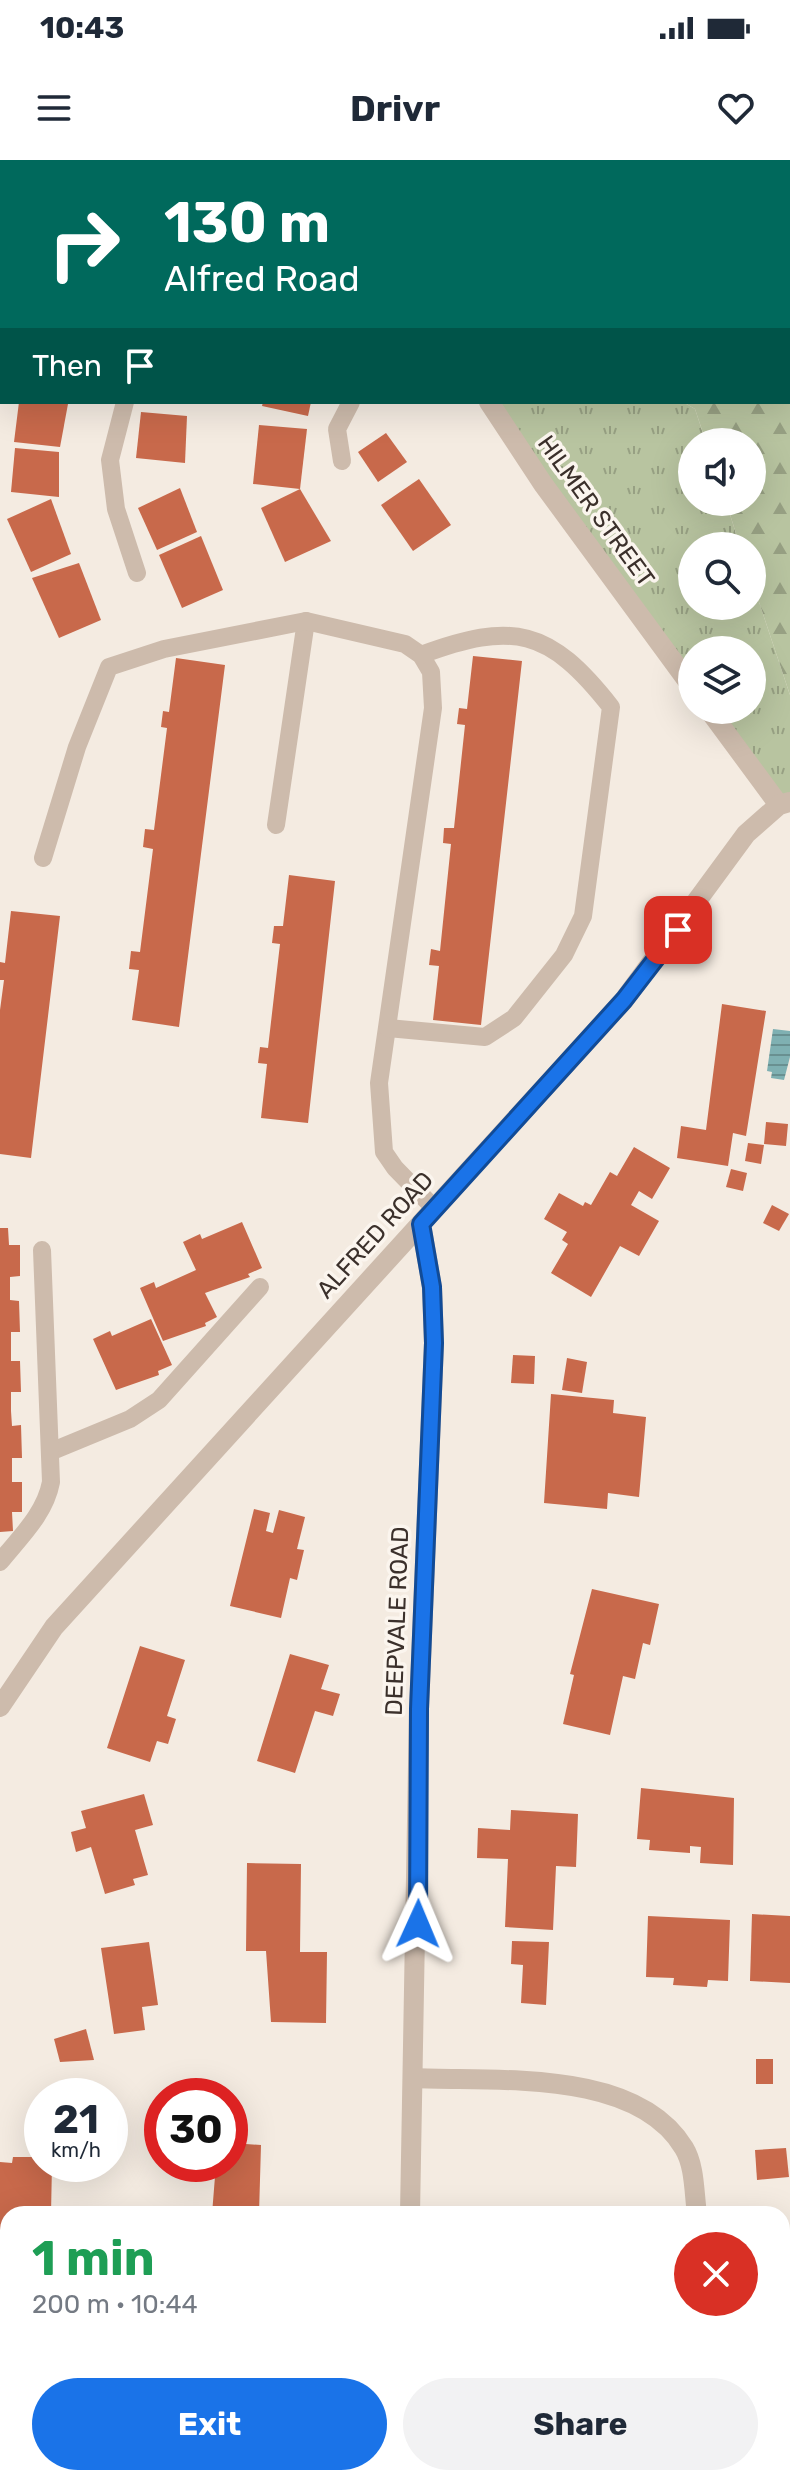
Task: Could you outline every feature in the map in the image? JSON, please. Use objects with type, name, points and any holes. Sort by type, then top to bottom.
[{"type":"street","name":"HILMER STREET","points":[[490,404],[543,484],[678,668]]},
{"type":"street","points":[[720,724],[784,804]]},
{"type":"street","name":"ALFRED ROAD","points":[[0,1707],[54,1627],[624,1000],[746,834],[784,804]]},
{"type":"street","name":"DEEPVALE ROAD","points":[[410,2206],[415,2078],[419,1709],[434,1343],[427,1216]]},
{"type":"street","points":[[415,2078],[588,2088],[629,2101],[660,2120],[685,2149],[696,2206]]},
{"type":"lane","points":[[124,404],[110,460],[116,509],[137,573]]},
{"type":"lane","points":[[342,461],[337,429],[350,404]]},
{"type":"lane","points":[[276,825],[306,621]]},
{"type":"lane","points":[[43,858],[77,747],[109,667],[164,649],[306,621],[405,644],[421,655],[431,672],[433,708],[379,1083],[384,1152],[427,1216]]},
{"type":"lane","points":[[388,1028],[485,1037],[514,1018],[564,955],[583,916],[611,707],[571,661],[532,640],[504,634],[469,637],[421,655]]},
{"type":"lane","points":[[0,1562],[48,1498],[50,1452],[42,1250]]},
{"type":"lane","points":[[50,1452],[130,1419],[159,1400],[260,1287]]},
{"type":"green space","points":[[493,404],[686,404],[695,409],[701,428],[678,428],[678,516],[730,516],[736,532],[678,532],[678,620],[765,620],[790,695],[790,801],[780,805],[721,724],[766,724],[766,636],[678,636],[678,664]]},
{"type":"green space","points":[[686,404],[790,404],[790,695],[765,620],[766,532],[736,532],[730,516],[766,516],[766,428],[701,428],[695,409]]},
{"type":"water","points":[[773,1029],[790,1031],[790,1057],[784,1080],[771,1078],[772,1072],[767,1071]]},
{"type":"building","points":[[19,404],[68,404],[60,447],[14,442]]},
{"type":"building","points":[[262,404],[311,404],[308,416]]},
{"type":"building","points":[[141,412],[187,416],[185,463],[136,458]]},
{"type":"building","points":[[259,425],[307,429],[300,489],[253,484]]},
{"type":"building","points":[[386,433],[407,462],[378,482],[358,452]]},
{"type":"building","points":[[15,448],[59,452],[59,497],[11,492]]},
{"type":"building","points":[[419,479],[451,525],[413,551],[381,505]]},
{"type":"building","points":[[180,488],[197,532],[157,550],[138,508]]},
{"type":"building","points":[[300,489],[331,541],[285,562],[261,508]]},
{"type":"building","points":[[51,499],[71,554],[31,572],[7,519]]},
{"type":"building","points":[[201,536],[223,590],[182,608],[159,555]]},
{"type":"building","points":[[79,563],[101,620],[59,638],[32,578]]},
{"type":"building","points":[[473,656],[522,661],[481,1025],[433,1020],[439,966],[429,965],[431,949],[440,951],[451,844],[443,843],[444,828],[454,828],[465,725],[457,724],[459,708],[467,709]]},
{"type":"building","points":[[176,658],[225,665],[179,1027],[132,1020],[139,970],[129,969],[131,951],[140,952],[153,849],[143,847],[145,829],[154,830],[167,728],[161,727],[163,711],[169,712]]},
{"type":"building","points":[[289,875],[335,881],[308,1123],[261,1118],[267,1064],[258,1063],[260,1047],[268,1048],[280,944],[272,943],[274,926],[283,926]]},
{"type":"building","points":[[11,911],[60,916],[31,1158],[0,1154],[0,1010],[4,980],[0,980],[0,962],[5,963]]},
{"type":"building","points":[[722,1004],[766,1011],[746,1136],[733,1133],[728,1166],[677,1158],[681,1126],[706,1130]]},
{"type":"building","points":[[766,1122],[788,1124],[786,1146],[764,1144]]},
{"type":"building","points":[[748,1143],[764,1145],[761,1164],[745,1161]]},
{"type":"building","points":[[634,1147],[670,1168],[652,1199],[639,1191],[631,1205],[659,1221],[639,1256],[620,1246],[591,1297],[551,1273],[568,1244],[562,1240],[567,1232],[544,1219],[559,1193],[583,1206],[585,1202],[591,1205],[610,1172],[617,1176]]},
{"type":"building","points":[[731,1169],[747,1173],[743,1191],[726,1187]]},
{"type":"building","points":[[772,1205],[789,1214],[779,1231],[763,1223]]},
{"type":"building","points":[[242,1222],[262,1268],[248,1274],[250,1277],[205,1293],[217,1317],[205,1323],[206,1326],[163,1341],[140,1288],[154,1282],[156,1288],[196,1270],[183,1242],[200,1234],[202,1239]]},
{"type":"building","points":[[0,1228],[8,1228],[9,1245],[20,1245],[20,1276],[10,1277],[10,1300],[19,1301],[20,1332],[11,1332],[11,1361],[20,1361],[21,1392],[11,1392],[11,1411],[12,1426],[21,1425],[22,1458],[12,1458],[12,1482],[22,1482],[22,1512],[12,1512],[13,1531],[0,1532]]},
{"type":"building","points":[[151,1319],[172,1365],[158,1371],[159,1375],[116,1390],[93,1339],[110,1331],[112,1336]]},
{"type":"building","points":[[513,1355],[535,1356],[534,1384],[511,1383]]},
{"type":"building","points":[[567,1358],[587,1362],[582,1393],[562,1390]]},
{"type":"building","points":[[551,1394],[614,1400],[613,1413],[646,1417],[639,1497],[608,1493],[607,1509],[544,1503]]},
{"type":"building","points":[[254,1509],[270,1513],[266,1531],[273,1533],[279,1510],[305,1517],[297,1549],[304,1550],[297,1580],[290,1578],[281,1618],[230,1606]]},
{"type":"building","points":[[592,1589],[659,1604],[650,1645],[643,1643],[635,1679],[623,1676],[610,1735],[563,1724],[574,1675],[570,1674]]},
{"type":"building","points":[[140,1646],[185,1660],[167,1716],[176,1719],[168,1744],[157,1741],[150,1762],[107,1748]]},
{"type":"building","points":[[290,1654],[329,1665],[321,1689],[340,1694],[333,1716],[315,1711],[295,1773],[257,1761]]},
{"type":"building","points":[[641,1788],[734,1798],[733,1865],[700,1863],[701,1847],[690,1846],[690,1853],[649,1850],[650,1840],[637,1839]]},
{"type":"building","points":[[144,1794],[153,1825],[135,1830],[148,1875],[133,1879],[135,1885],[105,1894],[91,1847],[76,1852],[71,1832],[86,1828],[81,1811]]},
{"type":"building","points":[[511,1810],[578,1814],[576,1867],[556,1866],[553,1930],[505,1927],[508,1859],[477,1858],[478,1828],[510,1830]]},
{"type":"building","points":[[247,1863],[301,1864],[300,1952],[327,1952],[326,2023],[271,2022],[266,1951],[246,1951]]},
{"type":"building","points":[[752,1914],[790,1916],[790,1983],[750,1981]]},
{"type":"building","points":[[648,1916],[730,1920],[728,1981],[708,1980],[707,1987],[673,1985],[674,1978],[646,1977]]},
{"type":"building","points":[[512,1941],[549,1942],[546,2005],[521,2003],[523,1965],[511,1964]]},
{"type":"building","points":[[149,1942],[158,2005],[142,2007],[145,2030],[114,2034],[101,1948]]},
{"type":"building","points":[[86,2029],[94,2060],[60,2062],[54,2039]]},
{"type":"building","points":[[756,2059],[773,2059],[773,2084],[756,2084]]},
{"type":"building","points":[[248,2144],[261,2145],[259,2206],[213,2206],[215,2182],[248,2182]]},
{"type":"building","points":[[786,2148],[789,2177],[757,2180],[755,2150]]},
{"type":"building","points":[[13,2157],[24,2157],[24,2182],[52,2182],[51,2206],[0,2206],[0,2162],[12,2163]]},
{"type":"route","points":[[418,1924],[419,1709],[434,1343],[432,1287],[421,1224],[624,1000],[678,930]]}]
